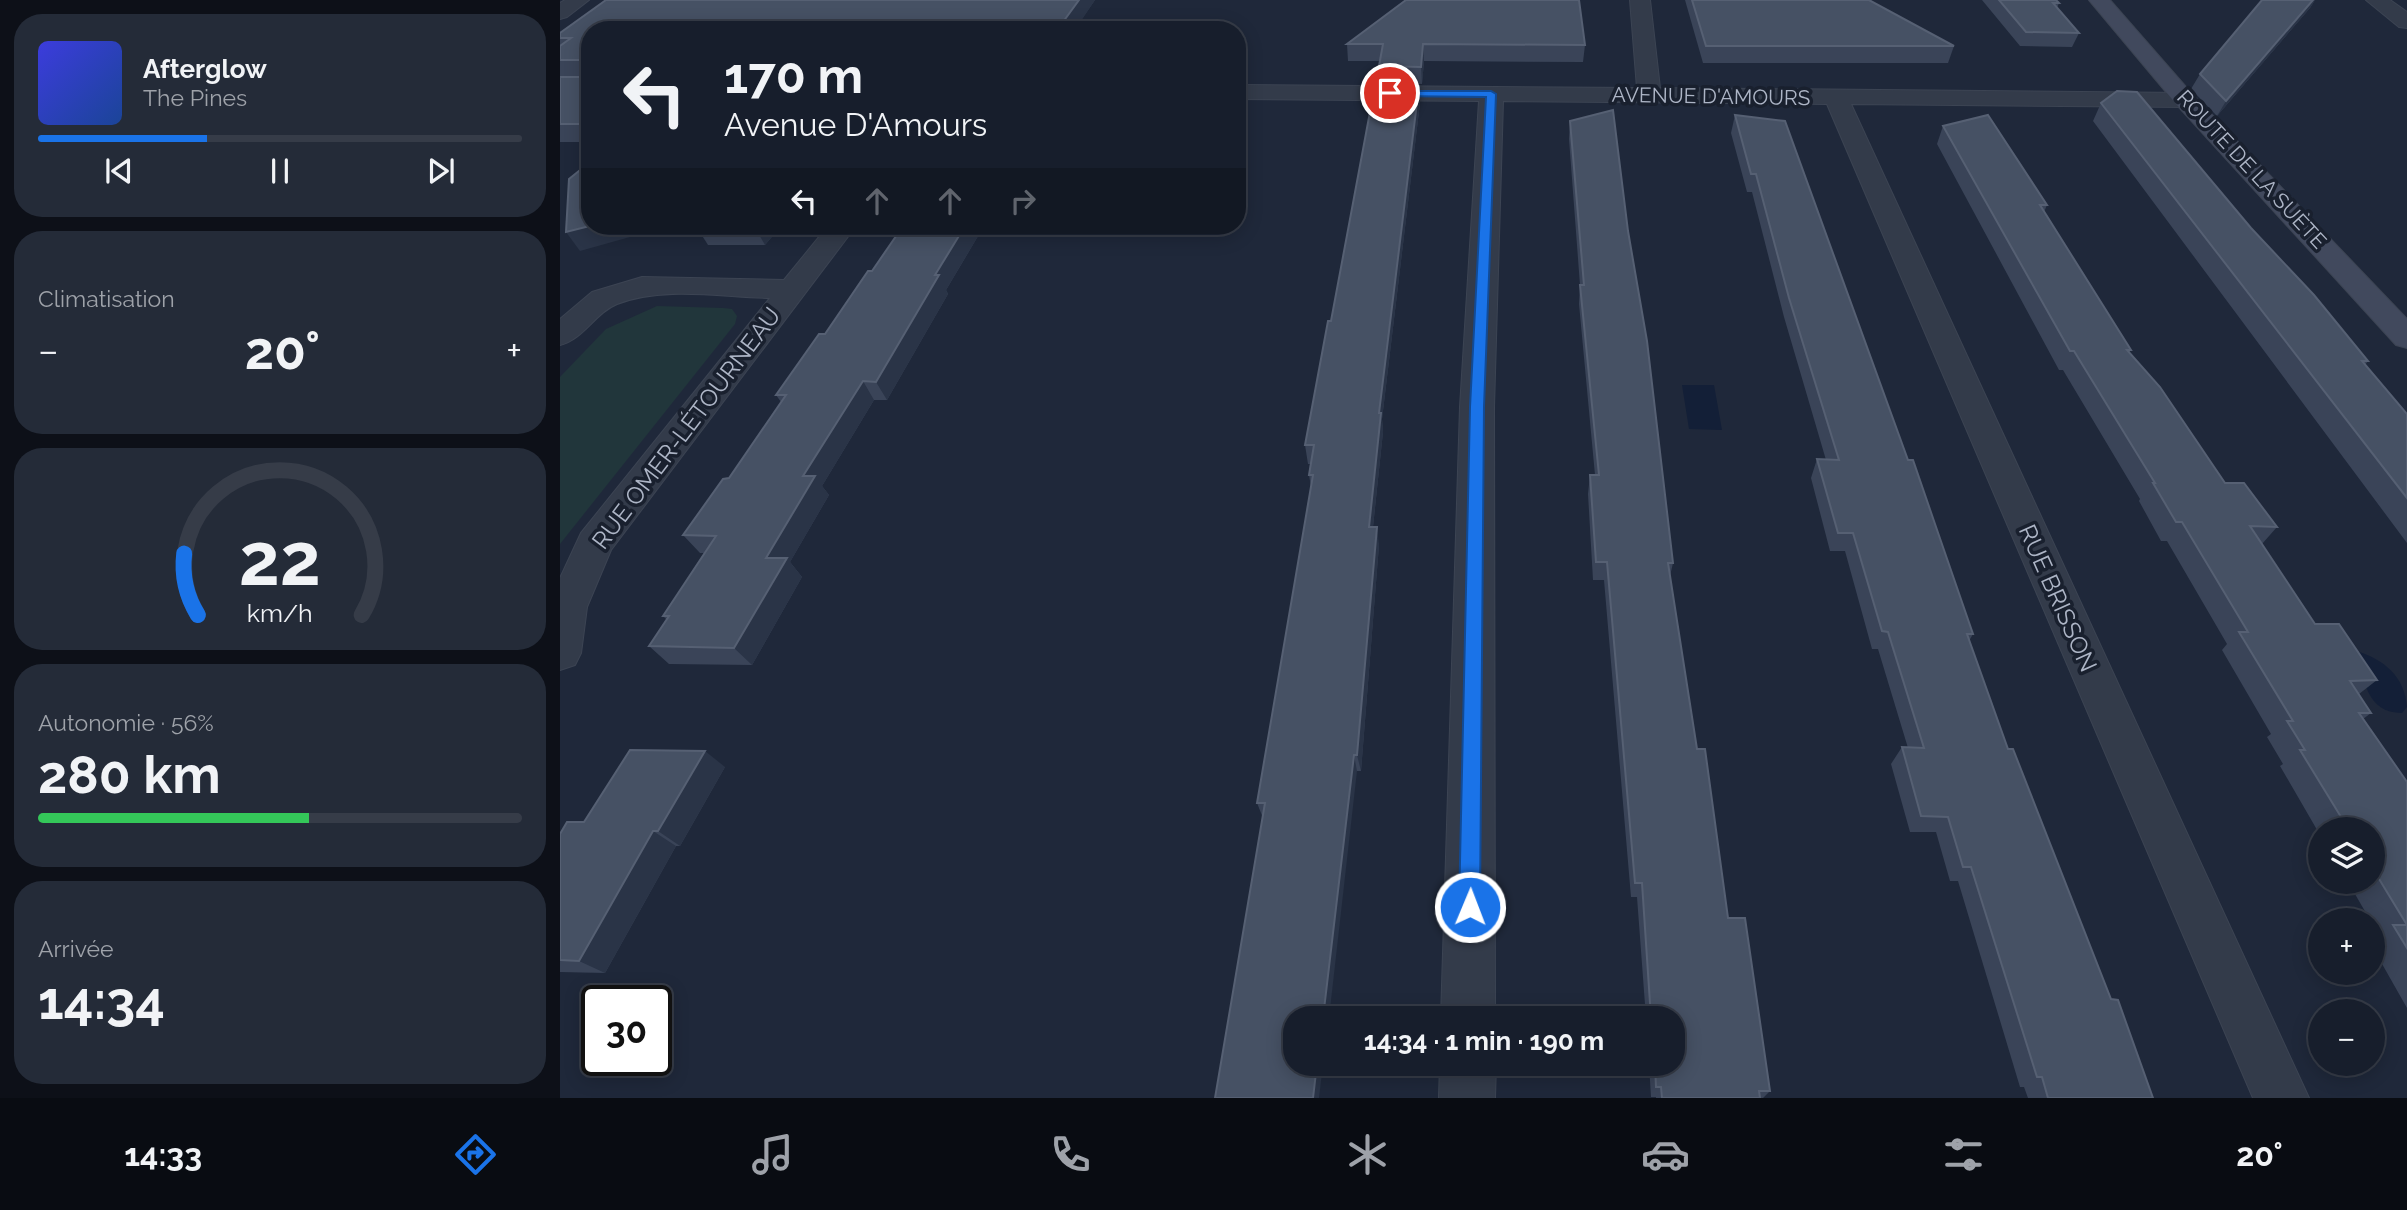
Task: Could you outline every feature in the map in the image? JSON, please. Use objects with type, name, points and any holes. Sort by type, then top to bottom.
[{"type":"street","points":[[560,13],[579,0]]},
{"type":"street","points":[[1640,0],[1649,95]]},
{"type":"street","name":"ROUTE DE LA SUÈTE","points":[[2099,0],[2185,100],[2407,338]]},
{"type":"street","points":[[2376,0],[2407,22]]},
{"type":"street","name":"AVENUE D'AMOURS","points":[[1246,92],[2185,100]]},
{"type":"street","points":[[1468,1006],[1476,421],[1491,94]]},
{"type":"street","name":"RUE BRISSON","points":[[1836,98],[2281,1098]]},
{"type":"street","name":"RUE OMER-LÉTOURNEAU","points":[[560,653],[563,606],[595,543],[835,235]]},
{"type":"street","name":"RUE OMER-LÉTOURNEAU","points":[[560,335],[603,299],[642,286],[792,289]]},
{"type":"street","points":[[1467,1098],[1468,1076]]},
{"type":"green space","points":[[657,306],[732,309],[737,316],[735,324],[560,544],[560,377],[606,329]]},
{"type":"water","points":[[1682,385],[1714,385],[1722,430],[1689,429]]},
{"type":"water","points":[[2356,651],[2384,664],[2397,678],[2407,707],[2402,713],[2390,711],[2374,701],[2368,692]]},
{"type":"building","points":[[606,0],[1079,0],[1064,21],[581,21],[581,124],[560,124],[560,77],[580,77],[580,60],[560,60],[560,46],[571,38],[560,38],[560,33]]},
{"type":"building","points":[[1406,0],[1579,0],[1585,45],[1423,44],[1421,67],[1379,66],[1383,44],[1347,44]]},
{"type":"building","points":[[1692,0],[1869,0],[1954,46],[1706,46]]},
{"type":"building","points":[[1999,0],[2056,0],[2059,3],[2053,3],[2079,33],[2026,32]]},
{"type":"building","points":[[2262,0],[2313,0],[2226,101],[2200,74]]},
{"type":"building","points":[[1375,85],[1419,86],[1379,413],[1369,527],[1377,527],[1357,755],[1354,755],[1324,1006],[1283,1006],[1283,1076],[1316,1076],[1313,1098],[1215,1098],[1265,803],[1257,803],[1313,475],[1309,475],[1314,445],[1305,445],[1328,321],[1331,321]]},
{"type":"building","points":[[2117,91],[2137,92],[2251,228],[2314,295],[2368,361],[2362,361],[2407,414],[2407,498],[2101,103]]},
{"type":"building","points":[[1613,110],[1628,231],[1647,341],[1673,563],[1668,563],[1697,749],[1705,749],[1728,918],[1745,918],[1770,1091],[1759,1091],[1760,1098],[1662,1098],[1661,1087],[1656,1087],[1656,1076],[1685,1076],[1685,1006],[1650,1006],[1642,883],[1635,883],[1607,562],[1596,562],[1590,475],[1599,475],[1580,285],[1584,285],[1570,121]]},
{"type":"building","points":[[1735,115],[1785,121],[1908,460],[1913,460],[1973,634],[1967,634],[2008,749],[2013,749],[2111,999],[2118,1000],[2153,1098],[2048,1098],[2042,1077],[2037,1077],[1971,867],[1963,867],[1948,817],[1921,816],[1902,747],[1924,748],[1888,632],[1882,631],[1853,533],[1838,533],[1817,459],[1839,460],[1789,298],[1756,174],[1751,174]]},
{"type":"building","points":[[1988,115],[2047,205],[2040,205],[2131,350],[2127,350],[2160,387],[2225,483],[2244,483],[2277,527],[2250,526],[2315,624],[2339,624],[2377,680],[2350,681],[2371,713],[2359,713],[2407,782],[2407,925],[2385,889],[2385,817],[2341,817],[2300,750],[2305,750],[2287,721],[2293,721],[2239,632],[2248,632],[2182,522],[2176,522],[2074,351],[2070,351],[1943,126]]},
{"type":"building","points":[[581,169],[581,228],[566,232],[569,179]]},
{"type":"building","points":[[897,235],[959,235],[876,382],[863,381],[803,476],[815,476],[766,558],[787,558],[734,648],[649,646],[669,616],[663,616],[716,536],[683,535],[723,479],[729,478],[786,395],[776,395],[819,334],[825,334],[868,271],[872,271]]},
{"type":"building","points":[[630,750],[705,751],[658,831],[653,831],[579,961],[560,960],[560,834],[567,822],[584,822]]},
{"type":"building","points":[[2393,925],[2407,925],[2407,948]]},
{"type":"route","points":[[1390,93],[1491,94],[1477,407],[1470,907]]}]
